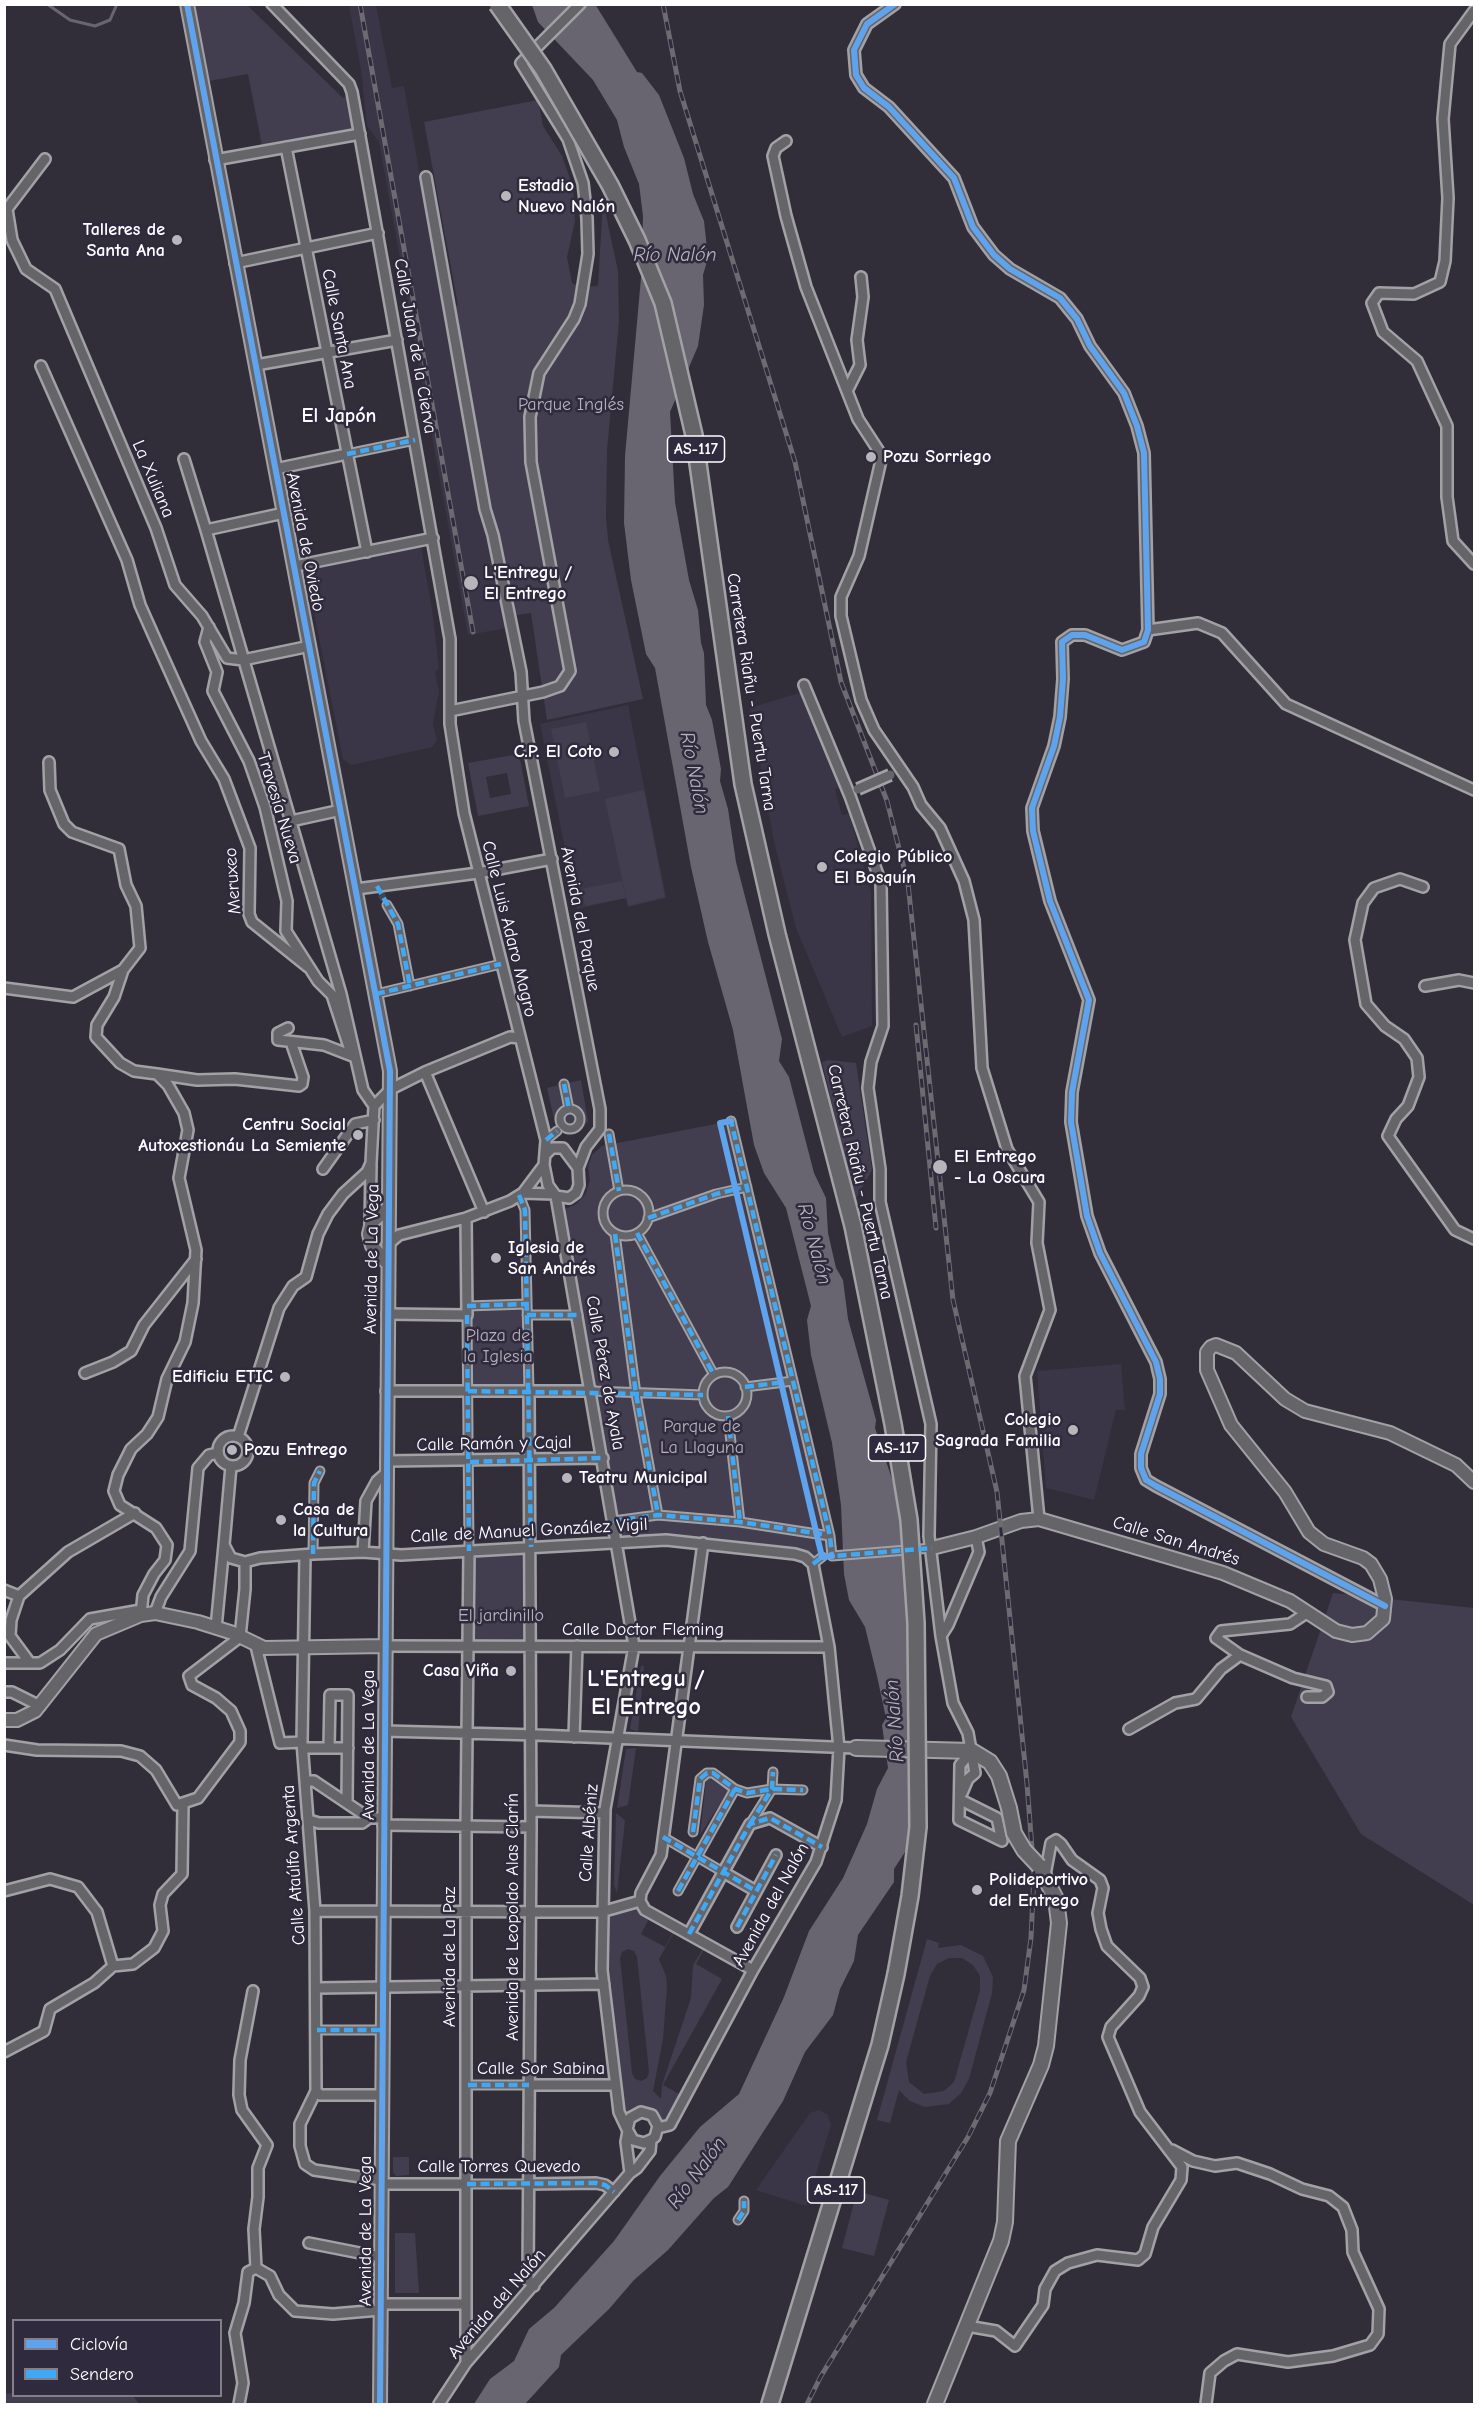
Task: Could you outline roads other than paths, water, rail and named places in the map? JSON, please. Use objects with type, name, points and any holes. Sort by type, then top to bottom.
[{"type":"main road","name":"Carretera Riañu - Puertu Tarna","points":[[497,4],[543,69],[610,184],[637,240],[663,303],[694,435],[743,784],[777,934],[853,1226],[893,1424],[909,1520],[916,1623],[918,1827],[910,1896],[880,2045],[770,2404]]},
{"type":"main road","points":[[856,1748],[972,1751],[990,1762],[999,1776],[1014,1833],[1024,1850],[1042,1871],[1056,1899],[1059,1923],[1046,2046],[1041,2065],[1008,2140],[1005,2222],[1001,2241],[935,2404]]},
{"type":"street","name":"Avenida de Oviedo","points":[[187,4],[376,994],[391,1087]]},
{"type":"street","name":"Calle Juan de la Cierva","points":[[272,4],[349,84],[360,134],[450,639],[450,724]]},
{"type":"street","points":[[450,711],[522,698],[560,686],[570,671],[531,462],[530,417],[539,373],[574,318],[580,304],[588,254],[583,183],[576,158],[558,120],[521,63],[580,4]]},
{"type":"street","points":[[895,4],[867,24],[854,50],[855,75],[864,88],[889,107],[938,157],[954,177],[973,227],[994,255],[1010,269],[1060,298],[1077,319],[1090,346],[1124,393],[1137,426],[1147,476],[1148,630],[1144,642],[1134,648],[1122,650],[1084,635],[1072,635],[1062,642],[1063,679],[1060,717],[1053,746],[1032,808],[1033,831],[1050,901],[1089,1000],[1072,1092],[1071,1122],[1087,1216],[1100,1253],[1156,1362],[1160,1379],[1160,1394],[1142,1454],[1141,1468],[1146,1480],[1156,1486],[1385,1606]]},
{"type":"street","points":[[1474,11],[1450,44],[1446,75],[1443,119],[1448,198],[1445,261],[1440,282],[1414,294],[1379,293],[1372,303],[1383,332],[1417,361],[1448,426],[1448,497],[1453,541],[1474,564]]},
{"type":"street","points":[[1459,30],[1474,23]]},
{"type":"street","points":[[215,160],[360,134]]},
{"type":"street","points":[[786,141],[776,148],[773,156],[786,216],[806,287],[858,419],[882,456],[859,556],[842,597],[841,616],[861,700],[874,730],[899,770],[913,787],[921,805],[940,828],[964,881],[974,920],[982,1068],[1007,1149],[1039,1202],[1037,1243],[1050,1310],[1025,1376],[1039,1519]]},
{"type":"street","name":"Calle Santa Ana","points":[[286,147],[367,552]]},
{"type":"street","name":"La Xuliana","points":[[45,159],[7,209],[12,240],[26,269],[55,289],[156,528],[175,585],[209,627],[227,658],[243,660]]},
{"type":"street","name":"Avenida del Parque","points":[[426,177],[485,509],[493,534],[521,672],[524,721],[600,1109],[600,1129],[589,1143],[578,1168]]},
{"type":"street","points":[[235,262],[378,233]]},
{"type":"street","points":[[847,391],[860,365],[857,340],[863,297],[861,278]]},
{"type":"street","points":[[256,365],[397,340]]},
{"type":"street","name":"Meruxeo","points":[[41,366],[127,560],[140,605],[201,741],[224,779],[250,848],[249,914],[252,922],[308,967]]},
{"type":"street","points":[[275,469],[415,440]]},
{"type":"street","points":[[184,459],[291,821],[363,1090],[374,1106],[370,1226]]},
{"type":"street","points":[[206,530],[284,513]]},
{"type":"street","points":[[295,567],[433,538]]},
{"type":"street","points":[[1148,630],[1198,623],[1222,633],[1286,704],[1474,790]]},
{"type":"street","name":"Travesía Nueva","points":[[209,627],[205,642],[217,672],[213,691],[249,761],[280,867],[287,901],[286,931],[308,967]]},
{"type":"street","points":[[243,660],[310,646]]},
{"type":"street","points":[[804,685],[850,796],[881,884],[883,1026],[871,1062],[868,1088],[879,1169],[879,1202],[931,1424],[928,1548],[953,1703],[968,1733],[975,1773],[968,1779],[961,1797]]},
{"type":"street","name":"Calle Luis Adaro Magro","points":[[450,724],[464,813],[548,1147]]},
{"type":"street","points":[[49,762],[50,790],[68,830],[119,849],[126,885],[136,906],[140,948],[123,970],[114,996],[97,1025],[96,1037],[120,1063],[134,1071],[197,1080],[235,1079],[299,1086],[302,1084],[303,1077],[291,1042]]},
{"type":"street","points":[[850,796],[858,789],[899,770]]},
{"type":"street","points":[[291,821],[341,810]]},
{"type":"street","points":[[356,889],[379,890],[552,859]]},
{"type":"street","points":[[1423,887],[1400,879],[1374,888],[1362,903],[1355,940],[1366,1004],[1385,1026],[1404,1039],[1417,1058],[1419,1077],[1408,1106],[1396,1119],[1388,1136],[1455,1230],[1474,1239]]},
{"type":"street","points":[[387,905],[398,924],[410,986]]},
{"type":"street","points":[[376,994],[501,964]]},
{"type":"street","points":[[308,967],[332,995],[354,1056]]},
{"type":"street","points":[[4,988],[73,996],[123,970]]},
{"type":"street","points":[[1425,986],[1459,980],[1474,983]]},
{"type":"street","points":[[288,1028],[284,1028],[276,1035],[278,1040],[324,1045],[354,1056]]},
{"type":"street","points":[[374,1106],[391,1087],[510,1037],[520,1038]]},
{"type":"street","points":[[425,1072],[483,1212]]},
{"type":"street","points":[[141,1613],[142,1595],[165,1560],[167,1545],[156,1528],[120,1505],[114,1491],[118,1475],[130,1449],[147,1434],[158,1417],[167,1379],[185,1342],[193,1304],[196,1258],[179,1178],[188,1130],[184,1113],[168,1085],[157,1074]]},
{"type":"street","points":[[564,1084],[569,1109]]},
{"type":"street","name":"Avenida de La Vega","points":[[380,2404],[387,1245],[391,1087]]},
{"type":"street","points":[[323,1169],[355,1124],[374,1120]]},
{"type":"street","points":[[731,1121],[830,1536],[832,1556],[928,1548]]},
{"type":"street","points":[[555,1195],[548,1185],[544,1165],[548,1147],[557,1131]]},
{"type":"street","points":[[609,1134],[619,1191]]},
{"type":"street","points":[[548,1147],[563,1148],[589,1143]]},
{"type":"street","points":[[560,1211],[569,1198],[576,1193],[579,1185],[578,1168],[563,1148]]},
{"type":"street","points":[[237,1437],[279,1308],[293,1286],[306,1277],[318,1234],[328,1214],[343,1194],[367,1172],[371,1163]]},
{"type":"street","points":[[387,1245],[399,1235],[466,1218],[521,1194],[544,1165]]},
{"type":"street","points":[[615,1234],[630,1236],[637,1233],[648,1218],[716,1194],[747,1187]]},
{"type":"street","points":[[648,1218],[647,1204],[643,1198],[632,1191],[619,1191],[607,1200],[603,1215],[605,1222],[615,1234],[636,1394],[657,1515]]},
{"type":"street","points":[[521,1194],[555,1195],[569,1198]]},
{"type":"street","points":[[521,1194],[525,1210],[529,1391]]},
{"type":"street","name":"Calle Pérez de Ayala","points":[[555,1195],[560,1211],[592,1391],[616,1541]]},
{"type":"street","name":"Avenida de La Vega","points":[[387,1263],[372,1246],[369,1234],[370,1226],[388,1208]]},
{"type":"street","points":[[466,1218],[470,1462],[469,1551]]},
{"type":"street","points":[[637,1233],[714,1375]]},
{"type":"street","name":"Avenida de La Vega","points":[[372,1246],[380,1248],[387,1245]]},
{"type":"street","points":[[85,1373],[131,1352],[144,1325],[196,1258]]},
{"type":"street","points":[[387,1314],[467,1311],[527,1304]]},
{"type":"street","points":[[527,1315],[578,1315]]},
{"type":"street","points":[[1385,1606],[1380,1579],[1371,1564],[1317,1540],[1309,1532],[1286,1492],[1231,1425],[1207,1370],[1207,1352],[1211,1347],[1225,1347],[1236,1353],[1278,1393],[1305,1411],[1390,1433],[1456,1465],[1474,1482]]},
{"type":"street","points":[[733,1374],[746,1387],[745,1402],[735,1413],[728,1416],[714,1413],[708,1408],[703,1395],[706,1383],[714,1375],[733,1374]]},
{"type":"street","points":[[746,1387],[793,1381]]},
{"type":"street","points":[[386,1391],[592,1391],[703,1395]]},
{"type":"street","name":"Avenida de Leopoldo Alas Clarín","points":[[529,1391],[531,1827],[528,2280],[534,2286]]},
{"type":"street","points":[[728,1416],[740,1522]]},
{"type":"street","points":[[231,1436],[237,1437],[247,1444],[248,1456],[241,1465],[224,1464],[218,1453],[221,1442],[231,1436]]},
{"type":"street","points":[[155,1613],[161,1597],[190,1551],[198,1468],[209,1455],[218,1453]]},
{"type":"street","name":"Calle Ramón y Cajal","points":[[386,1467],[603,1458]]},
{"type":"street","points":[[216,1628],[231,1466]]},
{"type":"street","points":[[363,1552],[366,1501],[386,1467]]},
{"type":"street","points":[[309,1555],[314,1483],[320,1471]]},
{"type":"street","points":[[30,1663],[10,1636],[11,1620],[19,1596],[69,1552],[135,1513]]},
{"type":"street","points":[[613,1521],[657,1515],[740,1522],[830,1536]]},
{"type":"street","name":"Calle San Andrés","points":[[928,1548],[976,1538],[1021,1521],[1039,1519],[1223,1573],[1270,1591],[1336,1631],[1361,1635],[1377,1626],[1383,1619],[1385,1606]]},
{"type":"street","points":[[941,1636],[948,1625],[979,1552],[976,1538]]},
{"type":"street","name":"Calle de Manuel González Vigil","points":[[245,1562],[260,1558],[363,1552],[385,1554],[469,1551],[616,1541],[681,1540],[795,1554],[806,1557],[813,1564]]},
{"type":"street","name":"Calle Albéniz","points":[[616,1541],[634,1646],[604,1813],[601,1912],[604,1984],[615,2085],[619,2112],[627,2130]]},
{"type":"street","points":[[703,1543],[661,1856],[640,1893],[640,1901],[645,1910],[753,1970]]},
{"type":"street","points":[[4,1745],[37,1750],[121,1751],[140,1756],[156,1770],[177,1805],[198,1798],[240,1742],[240,1731],[231,1711],[216,1698],[192,1685],[189,1676],[240,1637],[245,1562],[231,1558],[224,1545]]},
{"type":"street","name":"Avenida de La Paz","points":[[466,2363],[468,2085],[466,1826],[469,1551]]},
{"type":"street","name":"Calle Ataúlfo Argenta","points":[[309,1555],[302,1745],[315,1911],[316,2091],[300,2124],[300,2146],[309,2168]]},
{"type":"street","points":[[813,1564],[822,1557]]},
{"type":"street","name":"Avenida del Nalón","points":[[657,2128],[670,2125],[822,1847],[836,1800],[839,1748],[829,1647],[813,1564]]},
{"type":"street","points":[[4,1590],[19,1596]]},
{"type":"street","points":[[1308,1612],[1290,1624],[1221,1630],[1216,1638],[1239,1655],[1293,1678],[1326,1686],[1328,1692],[1322,1697],[1308,1697]]},
{"type":"street","points":[[4,1725],[11,1720],[28,1716],[40,1706],[96,1634],[141,1613]]},
{"type":"street","points":[[4,1663],[40,1663],[60,1650],[90,1618],[141,1613],[155,1613],[216,1628],[256,1646],[304,1648],[384,1646]]},
{"type":"street","points":[[256,1646],[280,1743],[348,1748]]},
{"type":"street","name":"Calle Doctor Fleming","points":[[384,1646],[829,1647]]},
{"type":"street","points":[[574,1737],[577,1646]]},
{"type":"street","points":[[1129,1729],[1175,1703],[1196,1699],[1221,1669],[1239,1655]]},
{"type":"street","points":[[4,1692],[12,1692],[40,1706]]},
{"type":"street","points":[[330,1748],[330,1695],[348,1695],[347,1802]]},
{"type":"street","points":[[384,1731],[856,1748]]},
{"type":"street","points":[[961,1797],[997,1818],[1002,1841],[960,1820],[960,1765],[972,1751]]},
{"type":"street","points":[[689,1934],[772,1789],[773,1772]]},
{"type":"street","points":[[693,1832],[700,1779],[704,1774],[713,1773],[735,1790],[754,1793],[772,1789],[803,1790]]},
{"type":"street","points":[[305,1781],[314,1781],[369,1818],[383,1822],[531,1827]]},
{"type":"street","points":[[678,1891],[735,1790]]},
{"type":"street","points":[[4,2052],[44,2031],[50,2009],[94,1983],[113,1966],[133,1964],[154,1948],[163,1931],[160,1905],[164,1894],[182,1874],[183,1804]]},
{"type":"street","points":[[531,1811],[604,1813]]},
{"type":"street","points":[[309,1820],[319,1823],[362,1823],[369,1818]]},
{"type":"street","points":[[750,1824],[770,1818],[822,1847]]},
{"type":"street","points":[[663,1837],[756,1891]]},
{"type":"street","points":[[967,2326],[996,2331],[1015,2346],[1043,2305],[1045,2289],[1055,2271],[1068,2263],[1097,2255],[1138,2260],[1145,2254],[1153,2228],[1181,2181],[1182,2167],[1170,2149],[1154,2134],[1140,2112],[1108,2037],[1111,2026],[1139,1996],[1143,1987],[1140,1978],[1107,1946],[1098,1913],[1103,1888],[1100,1880],[1072,1860],[1056,1840],[1052,1843],[1042,1871]]},
{"type":"street","points":[[737,1927],[776,1854]]},
{"type":"street","points":[[4,1891],[50,1879],[78,1887],[97,1912],[113,1966]]},
{"type":"street","points":[[315,1911],[601,1912],[640,1901]]},
{"type":"street","points":[[317,1988],[604,1984]]},
{"type":"street","points":[[253,1991],[240,2060],[239,2095],[242,2110],[267,2145],[258,2168],[258,2197],[254,2229],[256,2268]]},
{"type":"street","points":[[316,2030],[381,2030]]},
{"type":"street","name":"Calle Sor Sabina","points":[[468,2085],[615,2085]]},
{"type":"street","points":[[316,2091],[320,2095],[381,2095]]},
{"type":"street","points":[[627,2130],[633,2140],[644,2143],[655,2137],[657,2128],[652,2115],[641,2112],[630,2118],[627,2130],[626,2142],[630,2173]]},
{"type":"street","name":"Avenida del Nalón","points":[[439,2404],[466,2363],[630,2173],[637,2168],[650,2151],[651,2140]]},
{"type":"street","points":[[1170,2149],[1193,2161],[1215,2166],[1237,2163],[1270,2174],[1302,2189],[1329,2196],[1344,2207],[1352,2230],[1353,2252],[1379,2308],[1378,2334],[1370,2345],[1333,2356],[1288,2362],[1237,2354],[1224,2361],[1210,2373],[1206,2404]]},
{"type":"street","name":"Calle Torres Quevedo","points":[[309,2168],[381,2182],[596,2183],[614,2192]]},
{"type":"street","points":[[738,2220],[744,2211],[744,2201]]},
{"type":"street","points":[[309,2243],[380,2257]]},
{"type":"street","points":[[256,2268],[270,2276],[279,2295],[295,2311],[333,2314],[380,2307],[466,2304]]},
{"type":"street","points":[[239,2404],[243,2383],[235,2333],[244,2303],[248,2272],[256,2268]]},
{"type":"water","name":"Río Nalón","points":[[595,4],[637,72],[642,73],[659,95],[684,158],[693,194],[704,221],[708,258],[703,275],[704,305],[698,346],[670,412],[675,502],[689,580],[698,610],[704,653],[706,705],[712,720],[721,769],[720,781],[728,809],[736,862],[782,1039],[779,1061],[789,1077],[814,1173],[826,1198],[828,1233],[836,1268],[843,1280],[848,1319],[876,1420],[875,1428],[900,1503],[910,1634],[927,1782],[923,1824],[894,1869],[894,1882],[858,1935],[854,1961],[840,1989],[833,2015],[805,2052],[783,2101],[728,2187],[714,2198],[668,2250],[634,2280],[609,2309],[561,2355],[559,2367],[525,2404],[474,2404],[490,2379],[514,2361],[529,2329],[554,2308],[614,2241],[660,2176],[700,2127],[739,2094],[784,1997],[809,1931],[843,1878],[867,1824],[877,1789],[888,1768],[882,1725],[886,1718],[877,1676],[865,1627],[849,1600],[844,1574],[841,1505],[832,1443],[811,1355],[807,1320],[811,1306],[786,1208],[764,1173],[754,1145],[733,1030],[708,942],[691,867],[655,668],[646,654],[631,580],[624,523],[625,456],[641,278],[643,216],[639,184],[624,147],[617,120],[593,80],[538,22],[532,5]]},
{"type":"waterway","points":[[47,4],[70,20],[95,26],[110,20],[117,4]]},
{"type":"tunnel","points":[[381,894],[387,905]]},
{"type":"railway","points":[[360,4],[473,632]]},
{"type":"railway","points":[[663,4],[680,91],[795,462],[841,682],[887,801],[908,884],[953,1300],[997,1492],[1034,1874],[1031,1938],[1024,1990],[990,2093],[968,2137],[821,2376],[807,2404]]},
{"type":"railway","points":[[916,1025],[936,1228]]},
{"type":"place","name":"Estadio Nuevo Nalón","points":[[506,196]]},
{"type":"place","name":"Talleres de Santa Ana","points":[[177,240]]},
{"type":"place","name":"Pozu Sorriego","points":[[871,457]]},
{"type":"place","name":"L'Entregu / El Entrego","points":[[471,583]]},
{"type":"place","name":"C.P. El Coto","points":[[614,752]]},
{"type":"place","name":"Colegio Público El Bosquín","points":[[822,867]]},
{"type":"place","name":"Centru Social Autoxestionáu La Semiente","points":[[358,1135]]},
{"type":"place","name":"El Entrego - La Oscura","points":[[940,1167]]},
{"type":"place","name":"Iglesia de San Andrés","points":[[496,1258]]},
{"type":"place","name":"Edificiu ETIC","points":[[285,1377]]},
{"type":"place","name":"Colegio Sagrada Familia","points":[[1073,1430]]},
{"type":"place","name":"Pozu Entrego","points":[[232,1450]]},
{"type":"place","name":"Teatru Municipal","points":[[567,1478]]},
{"type":"place","name":"Casa de la Cultura","points":[[281,1520]]},
{"type":"place","name":"Casa Viña","points":[[511,1671]]},
{"type":"place","name":"Polideportivo del Entrego","points":[[977,1890]]},
{"type":"district","name":"El Japón","points":[[339,416]]},
{"type":"district","name":"L'Entregu / El Entrego","points":[[646,1693]]},
{"type":"park label","name":"Parque Inglés","points":[[571,405]]},
{"type":"park label","name":"Plaza de la Iglesia","points":[[498,1346]]},
{"type":"park label","name":"Parque de La Llaguna","points":[[702,1437]]},
{"type":"park label","name":"El jardinillo","points":[[501,1616]]}]
